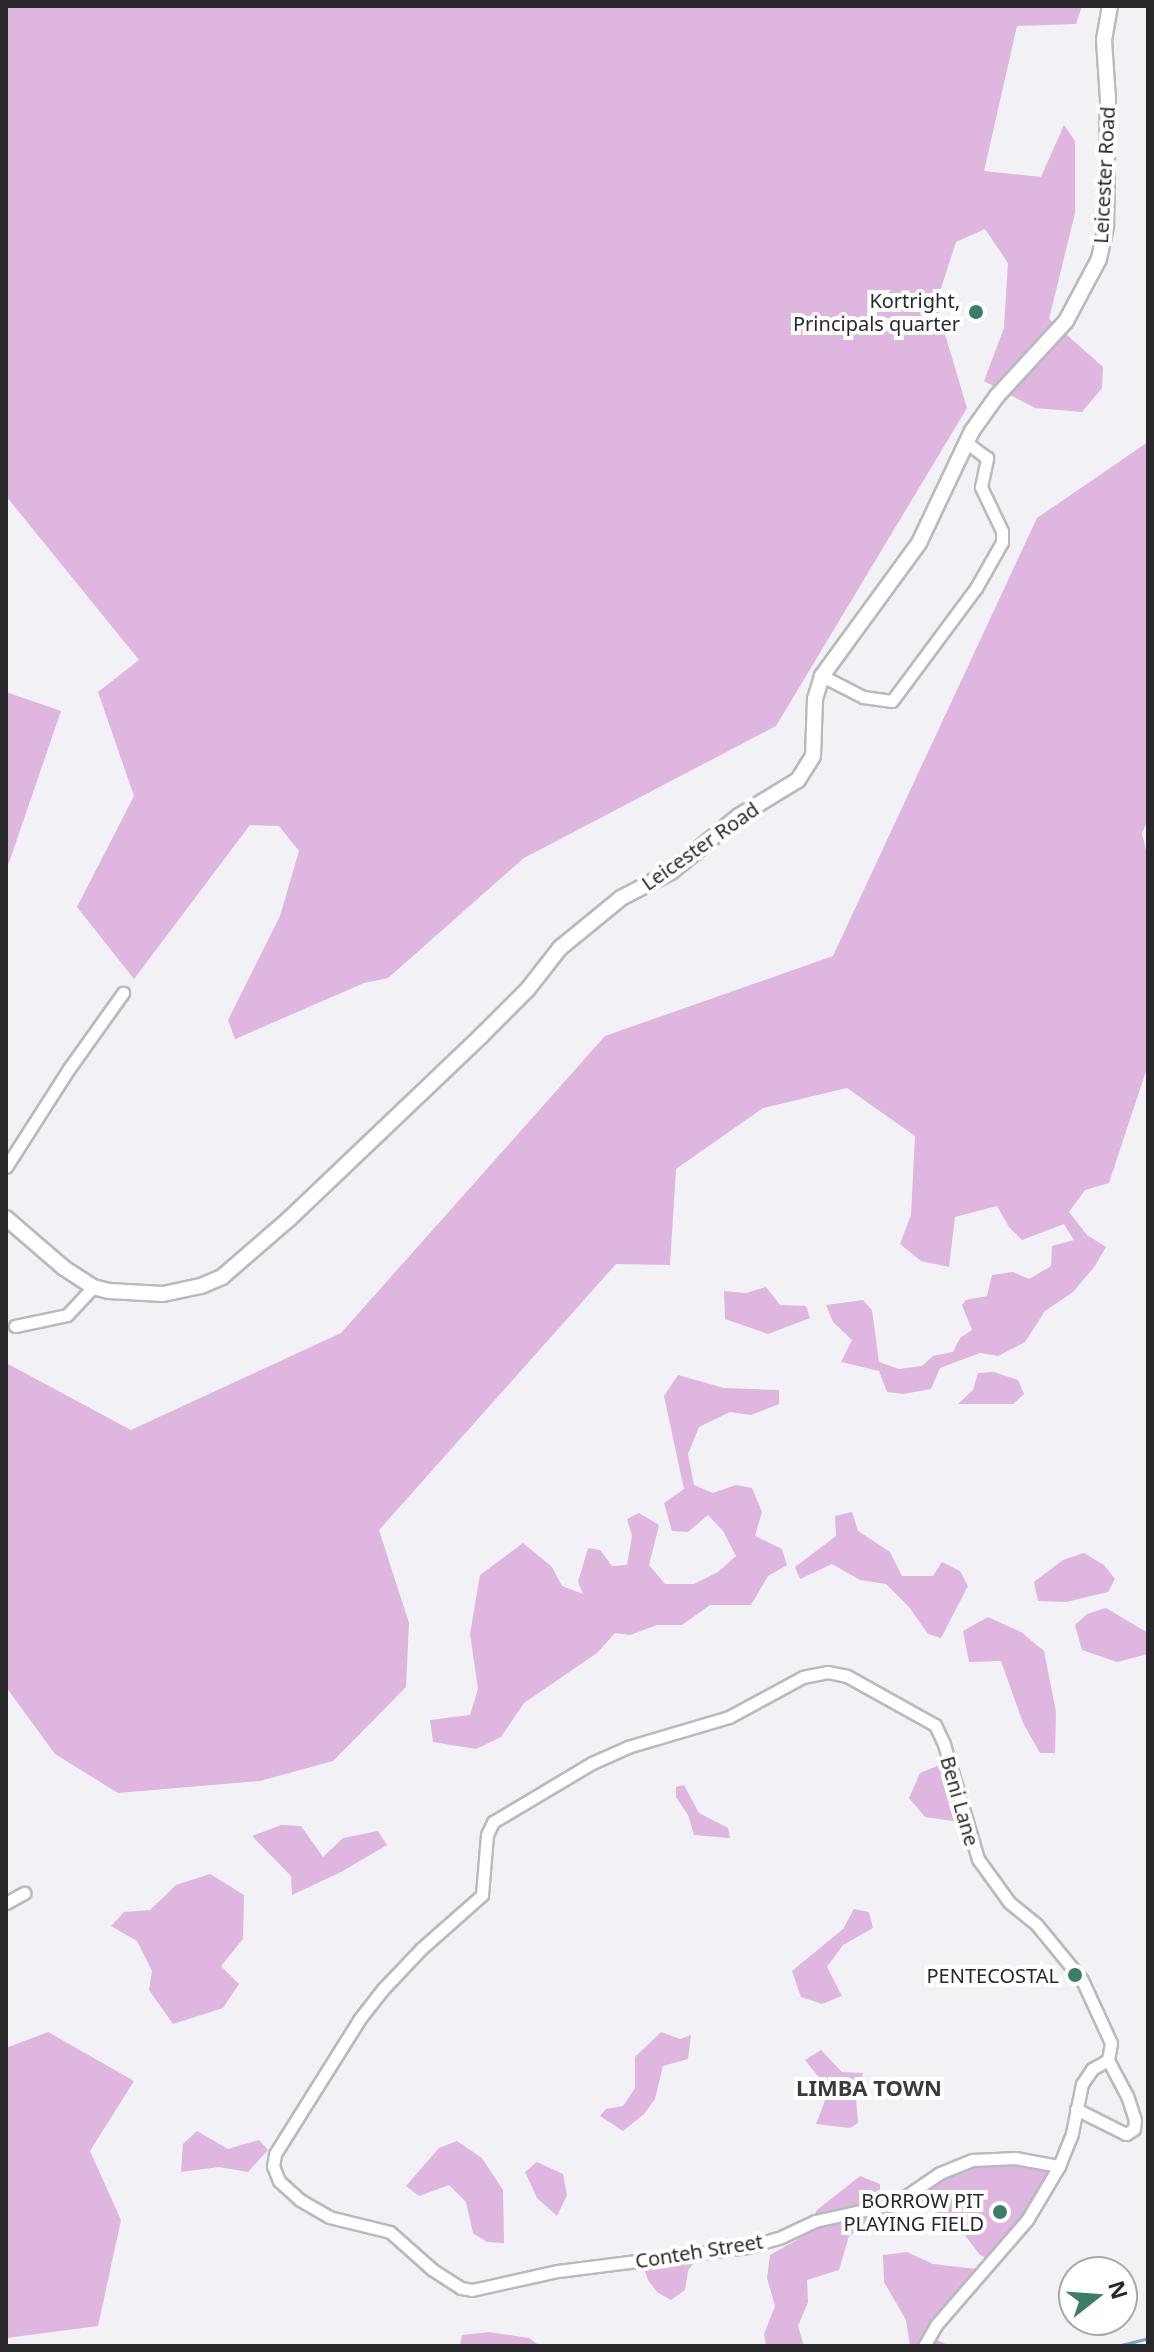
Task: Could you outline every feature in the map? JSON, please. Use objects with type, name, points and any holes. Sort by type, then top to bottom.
[{"type":"street","name":"Leicester Road","points":[[6,1218],[47,1255],[93,1287],[124,1294],[163,1294],[212,1282],[236,1268],[517,1001],[560,948],[621,898],[671,872],[739,816],[798,780],[813,756],[815,699],[822,676],[911,557],[966,442],[997,396],[1066,321],[1099,259],[1106,225],[1108,99],[1104,40],[1110,6]]},
{"type":"street","points":[[822,676],[863,697],[892,701],[976,588],[1002,542],[1002,531],[981,487],[987,458],[966,442]]},
{"type":"street","points":[[6,1167],[68,1070],[123,993]]},
{"type":"street","points":[[15,1326],[67,1315],[93,1287]]},
{"type":"street","name":"Beni Lane","points":[[390,2232],[329,2217],[300,2200],[279,2181],[273,2166],[275,2154],[359,2020],[383,1989],[421,1949],[482,1895],[487,1835],[501,1816],[592,1763],[628,1747],[729,1717],[803,1677],[828,1672],[847,1676],[935,1725],[944,1744],[974,1853],[1009,1902],[1036,1924],[1082,1980],[1111,2043],[1108,2060],[1127,2096],[1135,2120],[1134,2129],[1126,2134],[1076,2109]]},
{"type":"street","points":[[6,1903],[24,1893]]},
{"type":"street","points":[[924,2346],[936,2325],[1027,2220],[1059,2166],[1072,2133],[1082,2084],[1092,2069],[1108,2060]]},
{"type":"street","name":"Conteh Street","points":[[390,2232],[433,2270],[461,2288],[472,2290],[558,2271],[758,2244],[815,2221],[896,2203],[940,2173],[973,2160],[1015,2158],[1059,2166]]},
{"type":"shaded area","points":[[6,6],[1082,6],[1076,24],[1017,26],[984,171],[1041,177],[1064,125],[1075,141],[1075,213],[1049,319],[1103,367],[1102,388],[1082,412],[1035,408],[984,381],[1004,328],[1008,263],[985,229],[956,242],[936,304],[967,408],[776,726],[524,858],[388,978],[364,983],[235,1039],[228,1020],[280,916],[299,851],[279,826],[250,825],[134,979],[77,907],[134,796],[98,692],[139,660],[6,496]]},
{"type":"shaded area","points":[[1148,442],[1148,820],[1142,833],[1148,859],[1148,1065],[1109,1183],[1085,1190],[1069,1212],[1087,1235],[1106,1247],[1095,1266],[1073,1292],[1045,1311],[1025,1342],[998,1356],[980,1353],[940,1368],[931,1389],[903,1394],[887,1392],[879,1371],[841,1362],[852,1340],[833,1322],[826,1305],[863,1300],[872,1310],[879,1362],[899,1369],[922,1366],[933,1356],[953,1352],[960,1338],[972,1330],[962,1305],[966,1300],[987,1296],[992,1275],[1013,1272],[1029,1279],[1051,1266],[1052,1246],[1074,1240],[1064,1224],[1022,1240],[1009,1227],[997,1206],[955,1217],[949,1267],[921,1261],[900,1244],[911,1215],[915,1136],[847,1088],[763,1108],[676,1169],[670,1265],[616,1264],[379,1530],[409,1623],[406,1687],[333,1761],[260,1781],[118,1793],[55,1754],[6,1687],[6,1363],[131,1430],[341,1333],[605,1036],[833,956],[1037,518]]},
{"type":"shaded area","points":[[6,692],[61,711],[6,871]]},
{"type":"shaded area","points":[[766,1287],[780,1305],[806,1306],[810,1318],[768,1334],[725,1319],[724,1291],[746,1293]]},
{"type":"shaded area","points":[[994,1372],[1018,1380],[1024,1394],[1013,1404],[958,1404],[973,1390],[978,1373]]},
{"type":"shaded area","points":[[678,1375],[724,1388],[779,1390],[779,1404],[751,1415],[730,1412],[699,1427],[688,1454],[694,1485],[713,1493],[736,1485],[752,1488],[762,1512],[755,1536],[782,1549],[787,1565],[768,1576],[751,1605],[710,1605],[682,1625],[657,1625],[630,1635],[615,1633],[597,1653],[524,1703],[501,1737],[476,1749],[433,1742],[430,1720],[470,1715],[478,1689],[470,1634],[480,1575],[523,1543],[552,1567],[562,1586],[583,1594],[578,1582],[588,1548],[600,1550],[612,1566],[627,1565],[632,1536],[627,1519],[639,1513],[659,1525],[649,1565],[665,1584],[694,1584],[718,1572],[736,1556],[723,1531],[708,1515],[688,1532],[672,1531],[664,1503],[684,1489],[664,1396]]},
{"type":"shaded area","points":[[852,1512],[858,1531],[890,1552],[902,1576],[933,1576],[942,1562],[960,1571],[968,1586],[941,1638],[928,1634],[909,1607],[886,1584],[860,1580],[832,1564],[800,1579],[795,1567],[836,1536],[835,1516]]},
{"type":"shaded area","points":[[1084,1553],[1104,1565],[1115,1579],[1108,1592],[1066,1602],[1038,1601],[1034,1582],[1063,1560]]},
{"type":"shaded area","points":[[1106,1608],[1148,1633],[1148,1654],[1117,1662],[1082,1650],[1075,1625],[1087,1614]]},
{"type":"shaded area","points":[[988,1617],[1021,1632],[1044,1651],[1056,1712],[1055,1753],[1040,1753],[1023,1723],[1001,1661],[969,1662],[963,1631]]},
{"type":"shaded area","points":[[947,1762],[967,1823],[925,1817],[909,1798],[920,1773]]},
{"type":"shaded area","points":[[684,1785],[699,1813],[728,1828],[730,1838],[694,1835],[688,1815],[676,1797],[676,1787]]},
{"type":"shaded area","points":[[281,1825],[301,1826],[323,1857],[343,1838],[378,1831],[387,1845],[341,1872],[292,1895],[291,1876],[252,1836]]},
{"type":"shaded area","points":[[210,1874],[244,1895],[243,1939],[221,1966],[239,1984],[223,2008],[173,2024],[149,1990],[152,1971],[137,1941],[111,1926],[124,1912],[150,1910],[176,1885]]},
{"type":"shaded area","points":[[854,1909],[869,1912],[873,1928],[843,1945],[827,1967],[842,1996],[822,2004],[801,1997],[792,1971],[843,1929]]},
{"type":"shaded area","points":[[48,2032],[134,2081],[90,2151],[121,2220],[98,2326],[6,2338],[6,2048]]},
{"type":"shaded area","points":[[661,2032],[680,2039],[691,2035],[688,2059],[663,2066],[655,2099],[644,2114],[623,2131],[600,2116],[606,2109],[623,2106],[635,2088],[635,2057]]},
{"type":"shaded area","points":[[821,2050],[842,2072],[863,2073],[856,2098],[858,2123],[850,2128],[816,2124],[829,2090],[805,2060]]},
{"type":"shaded area","points":[[197,2131],[228,2149],[259,2140],[268,2150],[248,2172],[219,2167],[181,2172],[183,2144]]},
{"type":"shaded area","points":[[457,2141],[482,2158],[503,2190],[504,2243],[487,2242],[473,2233],[466,2202],[449,2185],[419,2196],[406,2186],[439,2148]]},
{"type":"shaded area","points":[[973,2160],[1059,2166],[993,2261],[980,2255],[952,2218],[911,2203],[907,2195]]},
{"type":"shaded area","points":[[537,2162],[563,2174],[567,2195],[557,2216],[537,2198],[525,2172]]},
{"type":"shaded area","points":[[860,2176],[880,2184],[880,2197],[866,2229],[849,2236],[839,2270],[807,2280],[808,2302],[798,2326],[804,2346],[766,2346],[764,2334],[775,2306],[767,2278],[770,2255],[800,2238],[817,2210]]},
{"type":"shaded area","points":[[907,2252],[933,2264],[985,2270],[930,2337],[950,2346],[910,2346],[906,2320],[884,2282],[883,2255]]},
{"type":"shaded area","points":[[700,2254],[688,2271],[685,2290],[671,2300],[657,2292],[643,2266]]},
{"type":"shaded area","points":[[489,2332],[529,2338],[540,2346],[460,2346],[462,2335]]},
{"type":"waterway","points":[[1117,2346],[1148,2338]]},
{"type":"place","name":"Kortright, Principals quarter","points":[[976,312]]},
{"type":"place","name":"PENTECOSTAL","points":[[1075,1975]]},
{"type":"place","name":"BORROW PIT PLAYING FIELD","points":[[1000,2212]]},
{"type":"district","name":"LIMBA TOWN","points":[[869,2088]]}]
